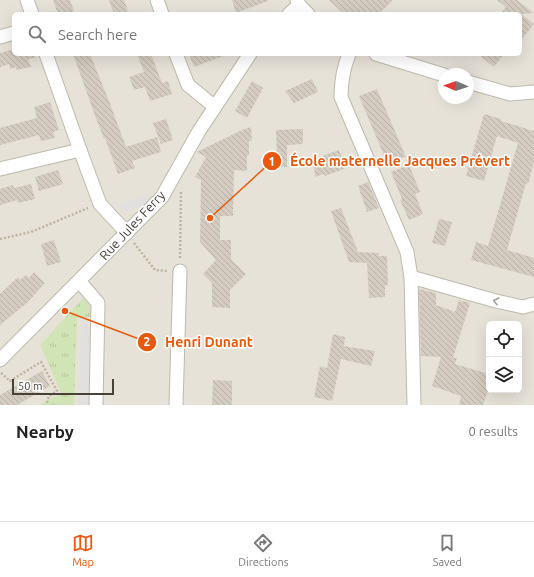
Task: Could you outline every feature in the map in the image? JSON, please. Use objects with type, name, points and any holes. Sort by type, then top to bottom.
[{"type":"street","points":[[27,0],[31,12]]},
{"type":"street","points":[[157,0],[161,12]]},
{"type":"street","points":[[292,12],[301,6]]},
{"type":"street","points":[[0,37],[12,34]]},
{"type":"street","points":[[47,56],[100,204],[127,233]]},
{"type":"street","points":[[177,56],[188,85],[215,106]]},
{"type":"street","name":"Rue Jules Ferry","points":[[0,360],[162,197],[215,106],[249,56]]},
{"type":"street","points":[[348,56],[343,67],[341,97],[407,252],[411,277],[414,405]]},
{"type":"street","points":[[382,56],[438,73]]},
{"type":"street","points":[[474,84],[510,94],[534,92]]},
{"type":"street","points":[[0,169],[80,150]]},
{"type":"street","points":[[176,405],[180,271]]},
{"type":"street","points":[[411,277],[496,302],[523,307],[534,304]]},
{"type":"street","points":[[79,281],[98,303],[96,405]]},
{"type":"path","points":[[127,233],[155,270],[180,271],[181,185],[173,176]]},
{"type":"path","points":[[0,239],[31,232],[100,204]]},
{"type":"path","points":[[0,372],[10,381],[41,362],[57,391],[49,396],[46,405]]},
{"type":"shaded area","points":[[0,0],[534,0],[534,405],[0,405]]},
{"type":"shaded area","points":[[149,194],[152,202],[122,213],[118,205]]},
{"type":"shaded area","points":[[81,323],[94,323],[92,405],[79,405]]},
{"type":"green space","points":[[83,298],[90,306],[90,317],[77,318],[74,405],[39,405],[61,393],[40,345]]},
{"type":"building","points":[[53,0],[70,0],[74,12],[57,12]]},
{"type":"building","points":[[109,0],[124,0],[128,12],[113,12]]},
{"type":"building","points":[[232,0],[268,0],[239,12],[236,12]]},
{"type":"building","points":[[329,0],[393,0],[381,12],[342,12]]},
{"type":"building","points":[[497,0],[517,0],[534,13],[522,14],[522,12],[502,12],[506,7]]},
{"type":"building","points":[[522,15],[534,24],[522,39]]},
{"type":"building","points":[[12,50],[12,56],[34,56],[35,58],[28,59],[31,67],[16,70],[16,67],[10,69],[9,64],[0,67],[0,53]]},
{"type":"building","points":[[74,56],[91,56],[126,147],[157,137],[161,152],[132,161],[135,168],[118,174]]},
{"type":"building","points":[[138,56],[152,56],[162,83],[168,81],[172,94],[150,101],[145,87],[134,90],[129,77],[144,72]]},
{"type":"building","points":[[190,56],[223,56],[194,67]]},
{"type":"building","points":[[480,56],[502,56],[494,67]]},
{"type":"building","points":[[312,79],[318,92],[294,103],[285,91]]},
{"type":"building","points":[[252,81],[263,88],[247,118],[235,111]]},
{"type":"building","points":[[377,89],[406,157],[386,160],[359,96]]},
{"type":"building","points":[[50,102],[59,130],[53,132],[55,138],[41,141],[39,135],[0,145],[0,128],[37,118],[34,107]]},
{"type":"building","points":[[484,114],[534,131],[534,162],[528,184],[526,183],[507,250],[534,258],[534,277],[471,260],[476,242],[488,246],[518,143],[497,136],[484,181],[466,176]]},
{"type":"building","points":[[166,119],[173,140],[161,144],[153,123]]},
{"type":"building","points":[[251,127],[252,141],[249,141],[247,171],[234,170],[233,216],[220,216],[220,240],[231,240],[231,259],[246,274],[230,290],[230,308],[212,307],[212,283],[203,274],[216,260],[200,242],[201,180],[195,177],[206,157],[197,152]]},
{"type":"building","points":[[303,129],[303,144],[287,145],[287,167],[277,167],[276,130]]},
{"type":"building","points":[[339,150],[346,168],[325,176],[324,174],[315,177],[314,159]]},
{"type":"building","points":[[409,165],[420,192],[415,194],[423,214],[409,220],[400,200],[402,199],[391,172]]},
{"type":"building","points":[[58,170],[63,184],[39,191],[35,177]]},
{"type":"building","points":[[368,182],[379,208],[367,212],[358,186]]},
{"type":"building","points":[[31,184],[35,199],[18,203],[17,200],[0,205],[0,189],[13,185],[14,188]]},
{"type":"building","points":[[341,208],[358,252],[379,253],[379,256],[387,256],[388,285],[385,285],[385,297],[369,298],[367,263],[349,262],[331,211]]},
{"type":"building","points":[[439,219],[452,222],[445,246],[432,243]]},
{"type":"building","points":[[54,240],[61,262],[47,266],[41,244]]},
{"type":"building","points":[[34,272],[45,283],[28,302],[0,325],[0,294],[18,277],[20,280],[26,275],[29,278]]},
{"type":"building","points":[[419,289],[436,293],[436,305],[455,312],[459,300],[470,303],[453,358],[457,358],[455,364],[486,373],[486,393],[487,393],[483,405],[459,405],[461,396],[432,386],[441,357],[421,356]]},
{"type":"building","points":[[333,334],[345,337],[344,346],[375,351],[371,366],[341,359],[332,401],[314,397],[320,366],[327,368]]},
{"type":"building","points":[[42,371],[50,386],[17,405],[0,405],[0,395]]},
{"type":"building","points":[[213,380],[232,381],[232,405],[212,405]]},
{"type":"place","name":"École maternelle Jacques Prévert","points":[[210,218]]},
{"type":"place","name":"Henri Dunant","points":[[65,311]]}]
